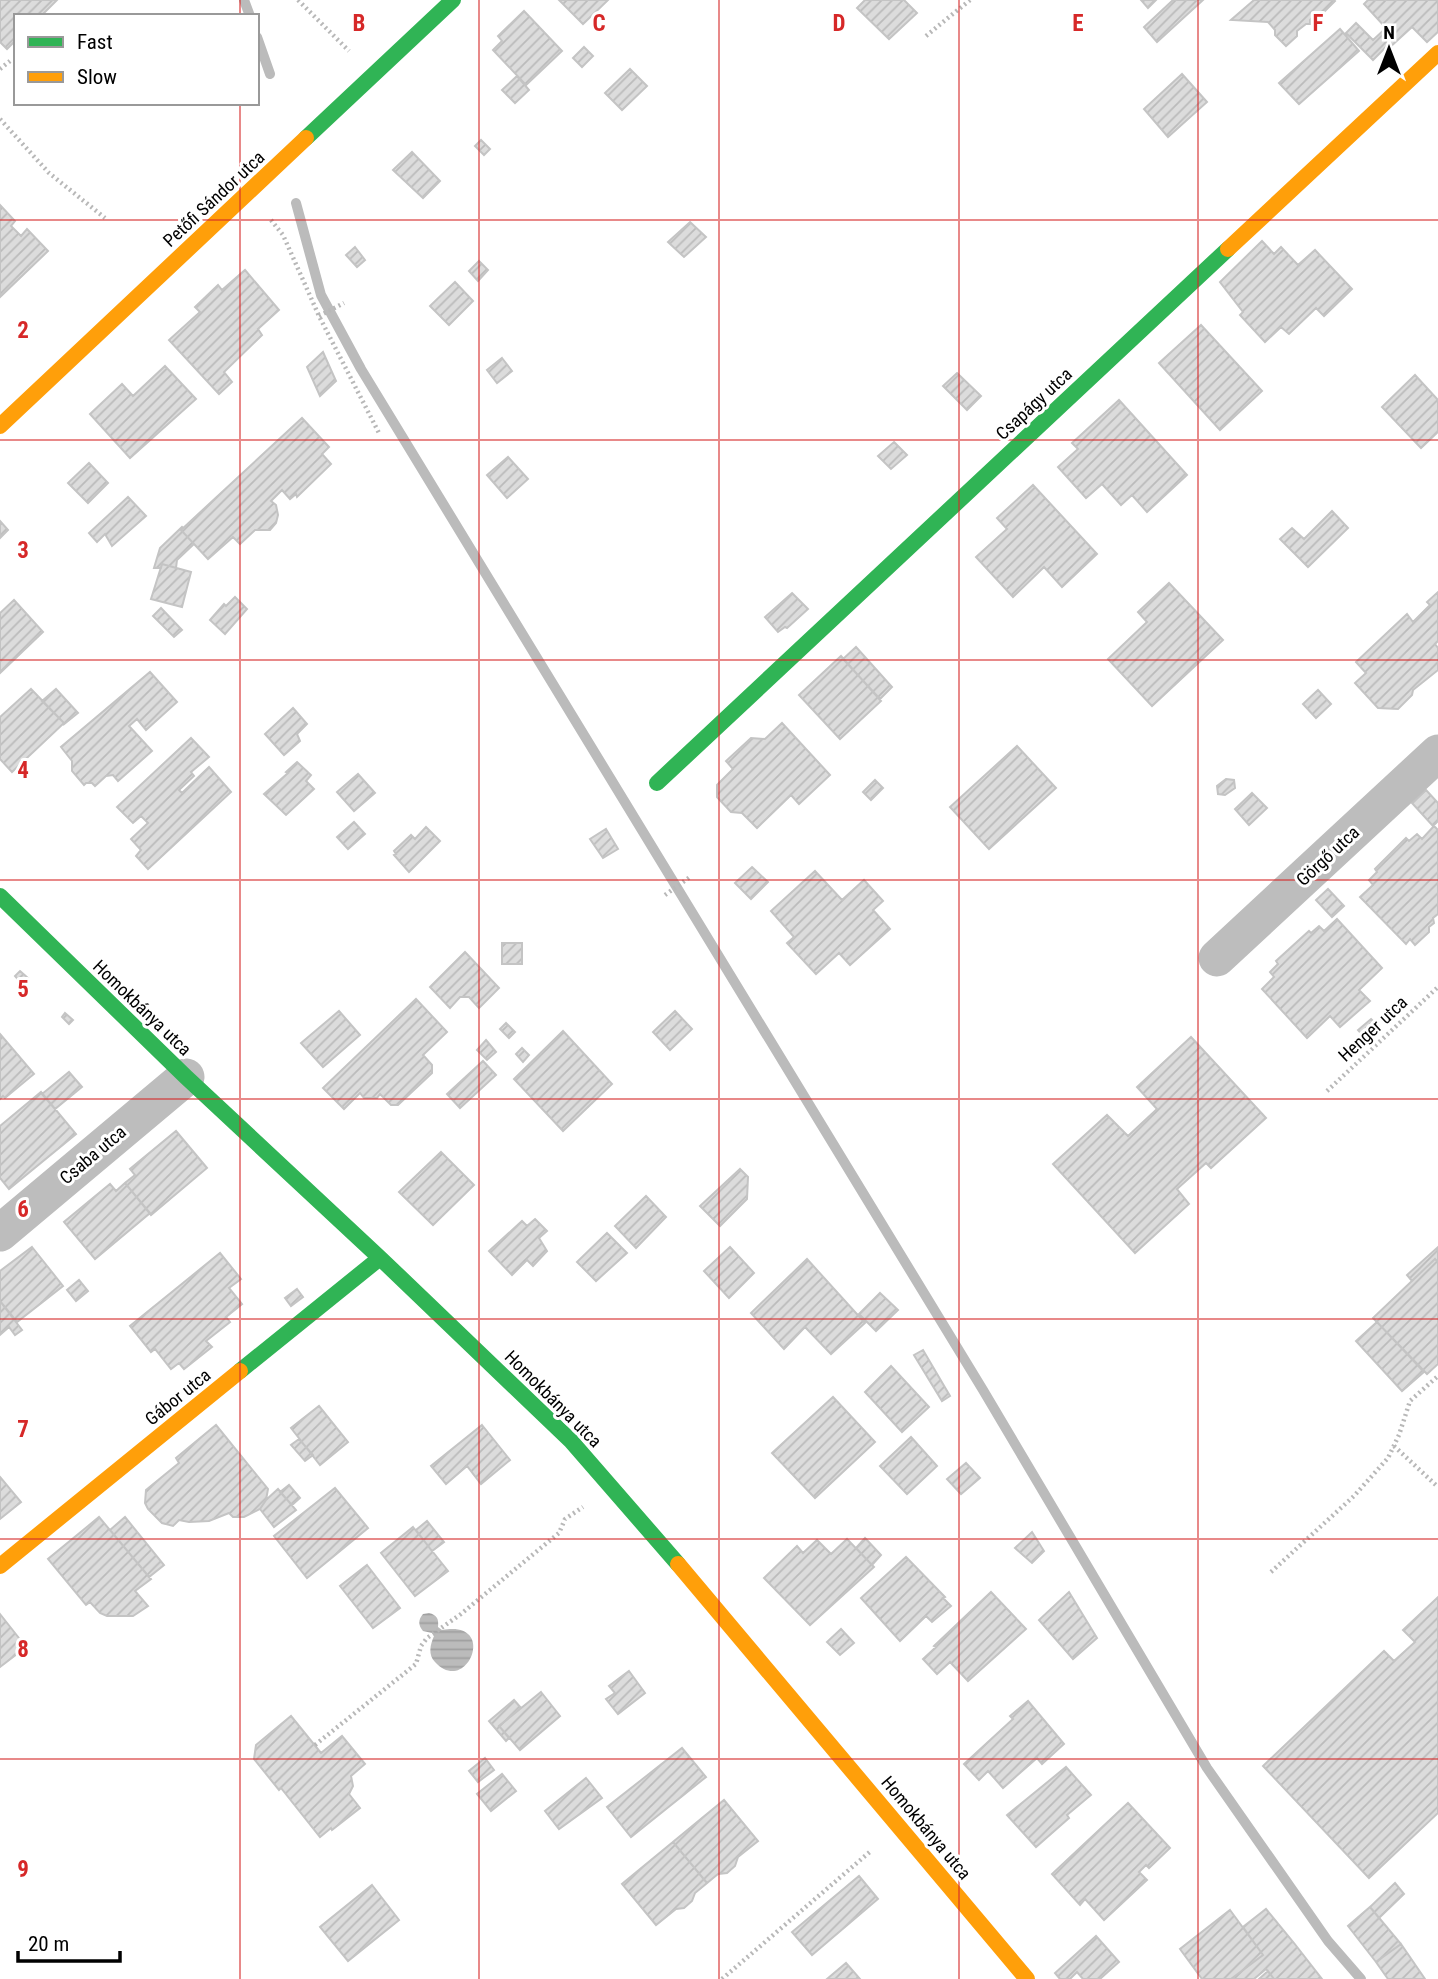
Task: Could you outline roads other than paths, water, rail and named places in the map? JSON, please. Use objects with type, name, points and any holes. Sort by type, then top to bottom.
[{"type":"street","name":"Petőfi Sándor utca","points":[[0,426],[453,0]]},
{"type":"street","name":"Csapágy utca","points":[[657,783],[1438,53]]},
{"type":"street","name":"Görgő utca","points":[[1217,958],[1438,753]]},
{"type":"street","name":"Homokbánya utca","points":[[0,896],[186,1077],[571,1441],[687,1573],[1027,1979]]},
{"type":"street","name":"Csaba utca","points":[[0,1233],[186,1077]]},
{"type":"street","name":"Gábor utca","points":[[0,1566],[380,1258]]},
{"type":"waterway","points":[[244,0],[249,14]]},
{"type":"waterway","points":[[259,43],[270,74]]},
{"type":"waterway","points":[[296,203],[321,295],[361,369],[983,1390],[1207,1768],[1328,1941],[1361,1979]]}]
